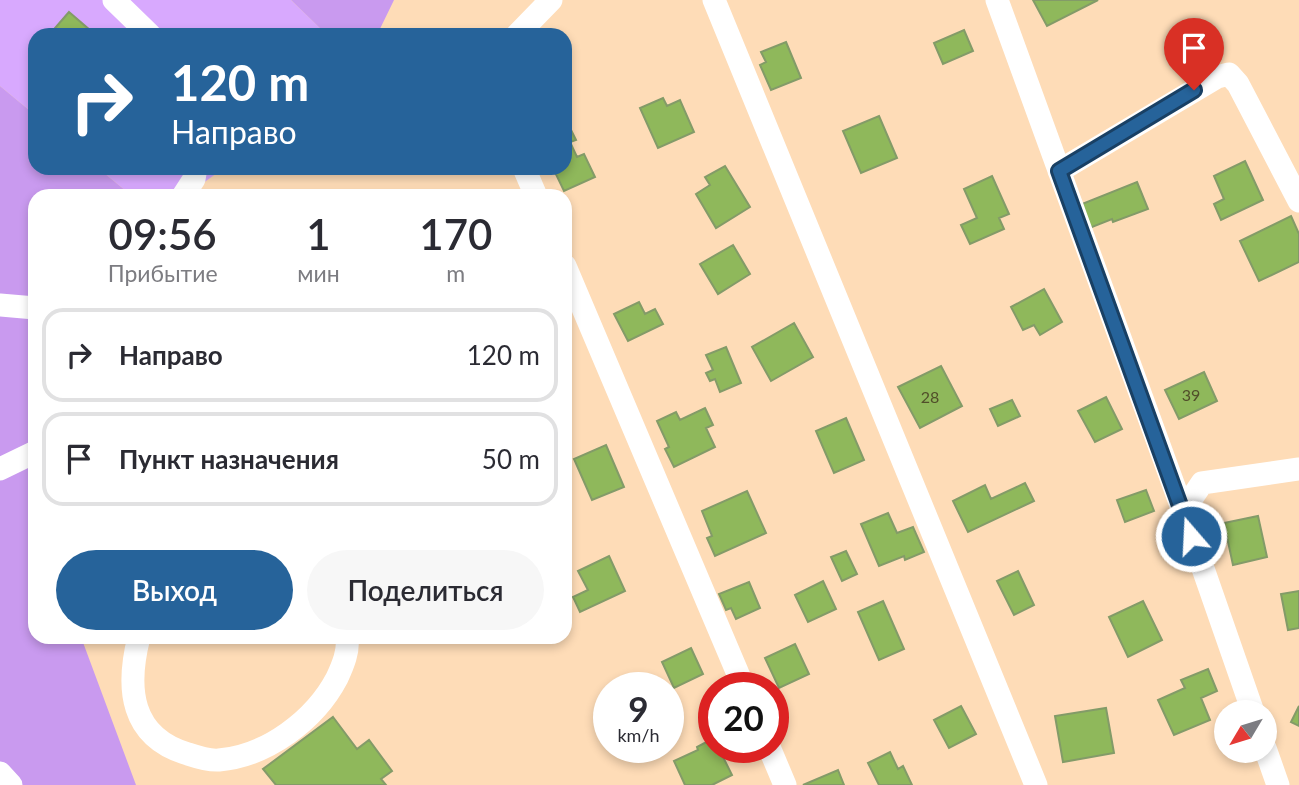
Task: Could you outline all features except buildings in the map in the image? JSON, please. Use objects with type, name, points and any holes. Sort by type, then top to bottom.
[{"type":"street","points":[[114,0],[143,28]]},
{"type":"street","points":[[524,28],[551,0]]},
{"type":"street","points":[[714,0],[1036,785]]},
{"type":"street","points":[[997,0],[1249,700]]},
{"type":"street","points":[[1059,171],[1217,77],[1229,74],[1238,83],[1299,201]]},
{"type":"street","points":[[572,283],[737,672]]},
{"type":"street","points":[[0,304],[28,307]]},
{"type":"street","points":[[0,469],[28,455]]},
{"type":"street","points":[[1183,511],[1202,483],[1299,469]]},
{"type":"street","points":[[137,644],[132,667],[134,696],[140,717],[151,733],[171,749],[216,761],[241,757],[271,744],[293,730],[330,690],[343,665],[348,644]]},
{"type":"street","points":[[776,763],[785,785]]},
{"type":"street","points":[[1270,763],[1278,785]]},
{"type":"street","points":[[0,773],[11,785]]},
{"type":"shaded area","points":[[0,0],[291,0],[320,28],[28,28],[28,109],[0,86]]},
{"type":"shaded area","points":[[291,0],[394,0],[380,28],[320,28]]},
{"type":"shaded area","points":[[0,86],[28,109],[28,175],[106,175],[124,189],[28,189],[28,644],[84,644],[136,785],[0,785]]},
{"type":"shaded area","points":[[106,175],[214,175],[195,189],[124,189]]},
{"type":"route","points":[[1191,536],[1059,171],[1194,90]]}]
